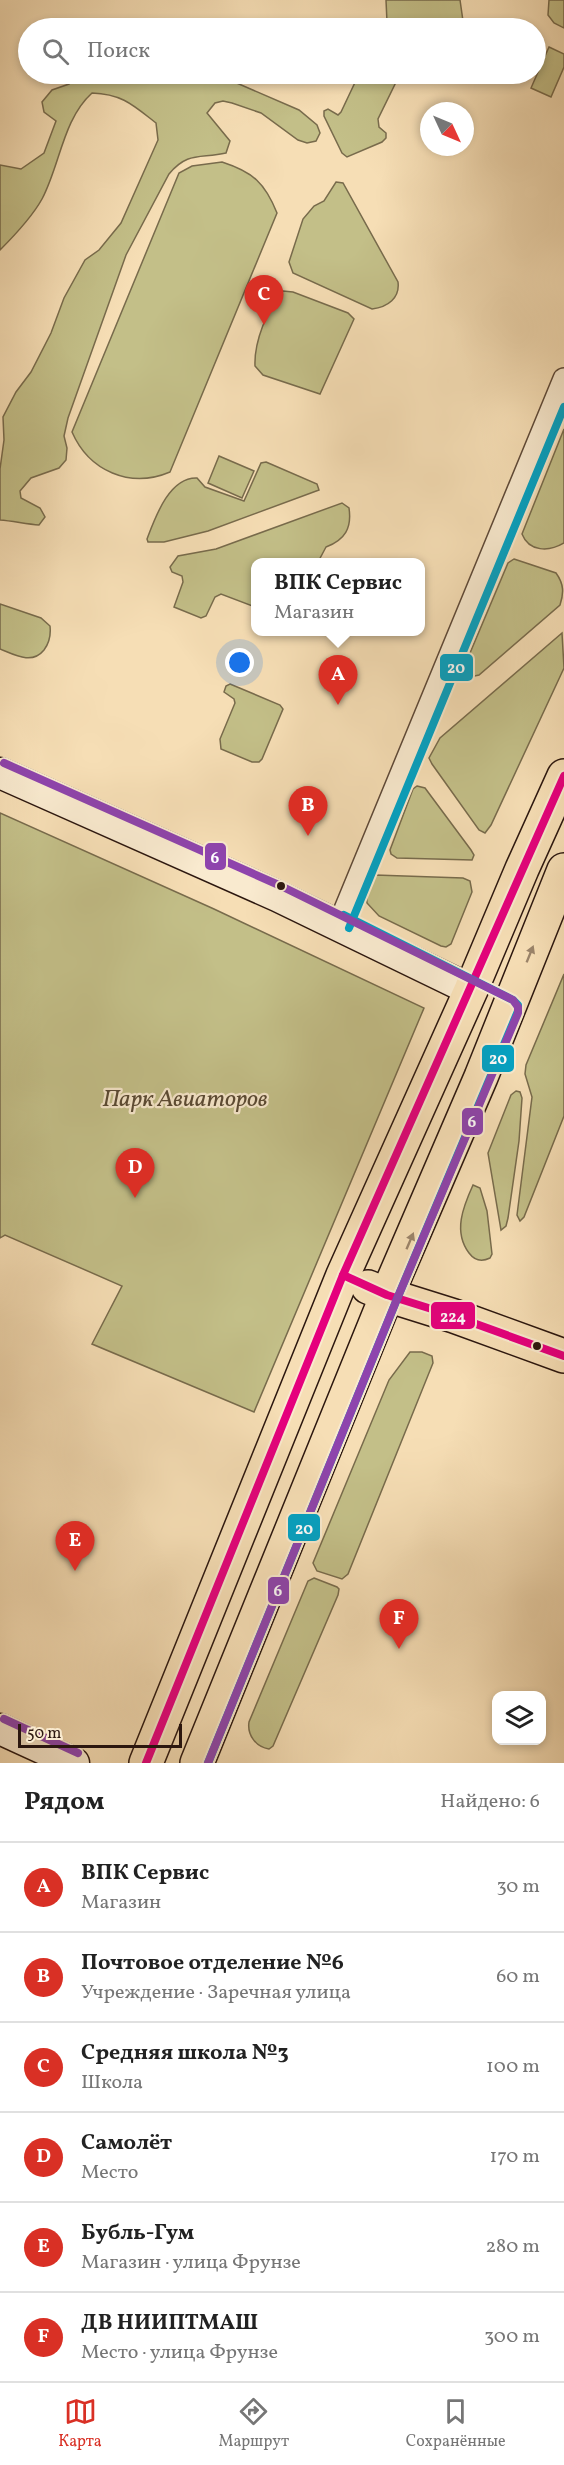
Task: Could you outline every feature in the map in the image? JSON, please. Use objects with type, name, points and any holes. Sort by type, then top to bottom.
[{"type":"main road","points":[[146,1763],[343,1275],[564,776]]},
{"type":"main road","points":[[197,1763],[387,1295],[564,870]]},
{"type":"main road","points":[[471,990],[508,1009]]},
{"type":"main road","points":[[343,1275],[387,1295],[454,1316],[564,1356]]},
{"type":"street","points":[[339,924],[564,379]]},
{"type":"street","points":[[0,773],[339,924],[471,990]]},
{"type":"street","points":[[0,1729],[74,1763]]},
{"type":"green space","points":[[386,0],[460,0],[463,18],[387,18]]},
{"type":"green space","points":[[549,0],[564,0],[564,28],[554,23],[548,15]]},
{"type":"green space","points":[[549,47],[564,54],[564,67],[551,97],[531,88],[533,84],[546,84],[546,54]]},
{"type":"green space","points":[[69,84],[239,84],[299,110],[317,125],[320,133],[316,141],[307,143],[298,140],[261,113],[223,101],[215,103],[207,113],[230,141],[226,153],[189,159],[169,174],[126,255],[68,418],[64,436],[67,448],[66,460],[59,468],[31,478],[20,491],[21,498],[40,508],[45,517],[39,525],[0,520],[3,417],[16,392],[31,372],[51,333],[64,298],[85,260],[99,250],[121,223],[158,140],[156,123],[134,106],[119,98],[92,93],[74,116],[48,186],[38,206],[0,250],[0,165],[21,169],[44,153],[56,121],[44,112],[42,102],[52,90]]},
{"type":"green space","points":[[354,84],[395,84],[378,119],[379,127],[386,133],[386,138],[382,142],[347,157],[342,153],[324,116],[324,111],[328,109],[338,115]]},
{"type":"green space","points":[[222,162],[242,170],[257,180],[268,194],[277,213],[170,472],[155,477],[140,478],[112,473],[89,457],[79,446],[72,432],[179,173],[192,166]]},
{"type":"green space","points":[[336,182],[343,183],[398,282],[397,293],[388,304],[372,309],[293,273],[289,262],[303,219],[314,206],[324,201]]},
{"type":"green space","points":[[283,291],[293,292],[348,313],[354,319],[320,394],[263,375],[255,366],[263,326]]},
{"type":"green space","points":[[564,429],[564,543],[552,548],[540,549],[529,544],[522,534]]},
{"type":"green space","points":[[219,456],[254,471],[242,498],[208,483]]},
{"type":"green space","points":[[266,462],[317,484],[319,490],[208,531],[164,542],[148,542],[147,539],[164,500],[178,484],[187,479],[197,478],[205,487],[244,501],[261,463]]},
{"type":"green space","points":[[342,503],[349,508],[350,515],[346,532],[338,541],[326,547],[320,558],[251,558],[251,605],[221,594],[215,597],[206,616],[201,618],[174,607],[183,582],[182,576],[172,572],[170,567],[178,556],[216,549]]},
{"type":"green space","points":[[514,559],[556,573],[563,589],[560,605],[479,675],[470,677],[462,672],[508,563]]},
{"type":"green space","points":[[0,604],[41,618],[50,626],[49,641],[39,655],[29,658],[0,649]]},
{"type":"green space","points":[[562,633],[564,668],[491,825],[485,833],[479,830],[429,758],[440,738]]},
{"type":"green space","points":[[230,684],[280,705],[283,709],[259,762],[252,762],[221,749],[220,739],[235,703],[234,699],[224,692],[226,686]]},
{"type":"green space","points":[[417,786],[425,788],[471,850],[474,855],[472,860],[397,858],[391,854],[390,850],[413,789]]},
{"type":"green space","name":"Парк Авиаторов","points":[[0,813],[214,909],[424,1008],[254,1412],[92,1344],[122,1286],[5,1235],[0,1238]]},
{"type":"green space","points":[[375,875],[463,878],[470,881],[472,892],[451,944],[446,947],[441,946],[379,916],[367,903],[368,883]]},
{"type":"green space","points":[[564,974],[564,1116],[524,1217],[520,1221],[517,1215],[532,1097],[525,1074],[526,1065]]},
{"type":"green space","points":[[516,1091],[520,1092],[522,1098],[519,1141],[508,1218],[506,1226],[501,1230],[488,1153],[511,1095]]},
{"type":"green space","points":[[473,1185],[480,1188],[487,1211],[492,1254],[490,1258],[484,1260],[471,1256],[461,1237],[461,1219]]},
{"type":"green space","points":[[410,1352],[422,1352],[432,1356],[433,1363],[348,1574],[342,1579],[317,1571],[313,1563],[389,1380]]},
{"type":"green space","points":[[314,1578],[337,1587],[338,1595],[273,1746],[269,1749],[264,1748],[251,1736],[249,1722],[308,1581]]},
{"type":"transit line","name":"20","points":[[349,928],[564,407]]},
{"type":"transit line","name":"6","points":[[4,763],[281,886],[513,1000],[518,1007],[518,1013],[397,1299],[208,1763]]},
{"type":"transit line","name":"224","points":[[146,1763],[343,1275],[564,776]]},
{"type":"transit line","name":"20","points":[[208,1763],[397,1299],[518,1011],[518,1005],[513,1000],[344,915]]},
{"type":"transit line","name":"224","points":[[343,1275],[387,1295],[454,1316],[564,1356]]},
{"type":"transit line","name":"6","points":[[4,1719],[78,1753]]},
{"type":"place","name":"Средняя школа №3","points":[[264,325]]},
{"type":"place","name":"ВПК Сервис","points":[[338,705]]},
{"type":"place","name":"Почтовое отделение №6","points":[[308,836]]},
{"type":"place","name":"Самолёт","points":[[135,1198]]},
{"type":"place","name":"Бубль-Гум","points":[[75,1571]]},
{"type":"place","name":"ДВ НИИПТМАШ","points":[[399,1649]]}]
